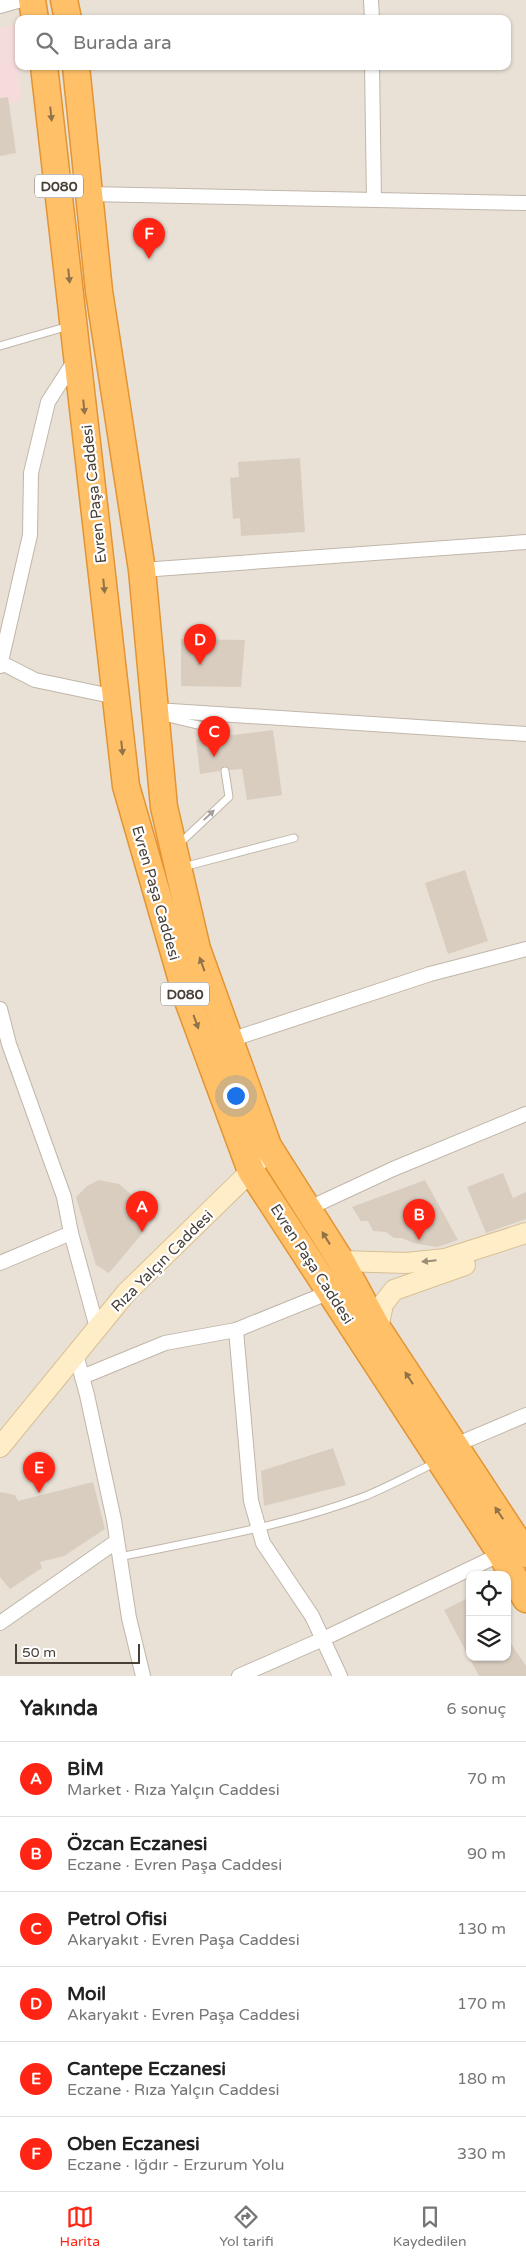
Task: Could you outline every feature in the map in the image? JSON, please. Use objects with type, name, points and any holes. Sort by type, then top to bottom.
[{"type":"highway","points":[[32,0],[34,15]]},
{"type":"highway","points":[[64,0],[67,15]]},
{"type":"highway","name":"D080","points":[[44,70],[74,316]]},
{"type":"highway","name":"D080","points":[[76,70],[89,194]]},
{"type":"highway","name":"Evren Paşa Caddesi","points":[[89,194],[99,291],[142,570],[164,807],[197,948],[268,1146],[341,1261],[447,1453]]},
{"type":"highway","name":"Evren Paşa Caddesi","points":[[74,316],[126,786],[186,998],[251,1171],[330,1292],[447,1453],[514,1554],[526,1599]]},
{"type":"main road","name":"Rıza Yalçın Caddesi","points":[[0,1447],[126,1294],[251,1171],[268,1146]]},
{"type":"main road","points":[[341,1261],[406,1263],[445,1260],[526,1234]]},
{"type":"main road","points":[[378,1329],[383,1304],[394,1290],[526,1243]]},
{"type":"street","points":[[0,6],[21,0]]},
{"type":"street","points":[[371,0],[372,15]]},
{"type":"street","points":[[372,70],[374,200]]},
{"type":"street","points":[[89,194],[526,203]]},
{"type":"street","points":[[78,355],[48,402],[31,473],[30,535],[0,663],[35,680],[116,697]]},
{"type":"street","points":[[142,570],[526,542]]},
{"type":"street","points":[[156,713],[526,733]]},
{"type":"street","points":[[230,1040],[430,974],[526,950]]},
{"type":"street","points":[[0,1009],[8,1044],[64,1197],[70,1233],[97,1328]]},
{"type":"street","points":[[308,1209],[392,1169],[526,1114]]},
{"type":"street","points":[[0,1263],[70,1233]]},
{"type":"street","points":[[82,1376],[165,1343],[236,1330],[330,1292]]},
{"type":"street","points":[[236,1330],[241,1367],[244,1440],[250,1492],[263,1543],[312,1616],[340,1676]]},
{"type":"street","points":[[76,1354],[117,1541],[129,1618],[143,1676]]},
{"type":"street","points":[[447,1453],[526,1415]]},
{"type":"street","points":[[0,1623],[117,1541]]},
{"type":"street","points":[[239,1676],[514,1554]]},
{"type":"lane","points":[[0,346],[74,316]]},
{"type":"lane","points":[[156,713],[218,730],[220,737]]},
{"type":"lane","points":[[176,859],[229,797],[225,771]]},
{"type":"lane","points":[[176,859],[294,838]]},
{"type":"lane","points":[[119,1556],[259,1528],[363,1496],[447,1453]]},
{"type":"shaded area","points":[[0,0],[526,0],[526,1676],[0,1676]]},
{"type":"shaded area","points":[[15,24],[15,70],[19,70],[21,101],[0,105],[0,28]]},
{"type":"building","points":[[8,97],[16,153],[0,156],[0,98]]},
{"type":"building","points":[[300,458],[305,532],[241,536],[240,518],[233,519],[230,478],[239,477],[238,462]]},
{"type":"building","points":[[181,639],[245,640],[241,687],[181,686]]},
{"type":"building","points":[[273,730],[282,795],[247,800],[242,769],[230,770],[225,766],[220,771],[200,774],[196,740],[215,737],[220,742],[225,736]]},
{"type":"building","points":[[465,870],[488,941],[448,954],[425,883]]},
{"type":"building","points":[[503,1173],[513,1198],[526,1192],[526,1219],[486,1233],[467,1187]]},
{"type":"building","points":[[99,1180],[119,1184],[156,1217],[109,1273],[96,1265],[76,1197],[87,1186]]},
{"type":"building","points":[[425,1180],[458,1240],[437,1247],[413,1243],[402,1238],[394,1238],[386,1232],[373,1231],[368,1221],[361,1221],[352,1207]]},
{"type":"building","points":[[333,1448],[346,1485],[264,1506],[261,1471]]},
{"type":"building","points":[[93,1482],[105,1529],[64,1556],[40,1562],[42,1568],[10,1589],[0,1577],[0,1492],[15,1495],[18,1501]]},
{"type":"building","points":[[466,1599],[466,1651],[444,1610]]},
{"type":"building","points":[[511,1644],[526,1666],[526,1676],[479,1676],[471,1661],[511,1661]]},
{"type":"place","name":"Oben Eczanesi","points":[[149,259]]},
{"type":"place","name":"Moil","points":[[200,665]]},
{"type":"place","name":"Petrol Ofisi","points":[[214,757]]},
{"type":"place","name":"BİM","points":[[142,1232]]},
{"type":"place","name":"Özcan Eczanesi","points":[[419,1240]]},
{"type":"place","name":"Cantepe Eczanesi","points":[[39,1493]]}]
